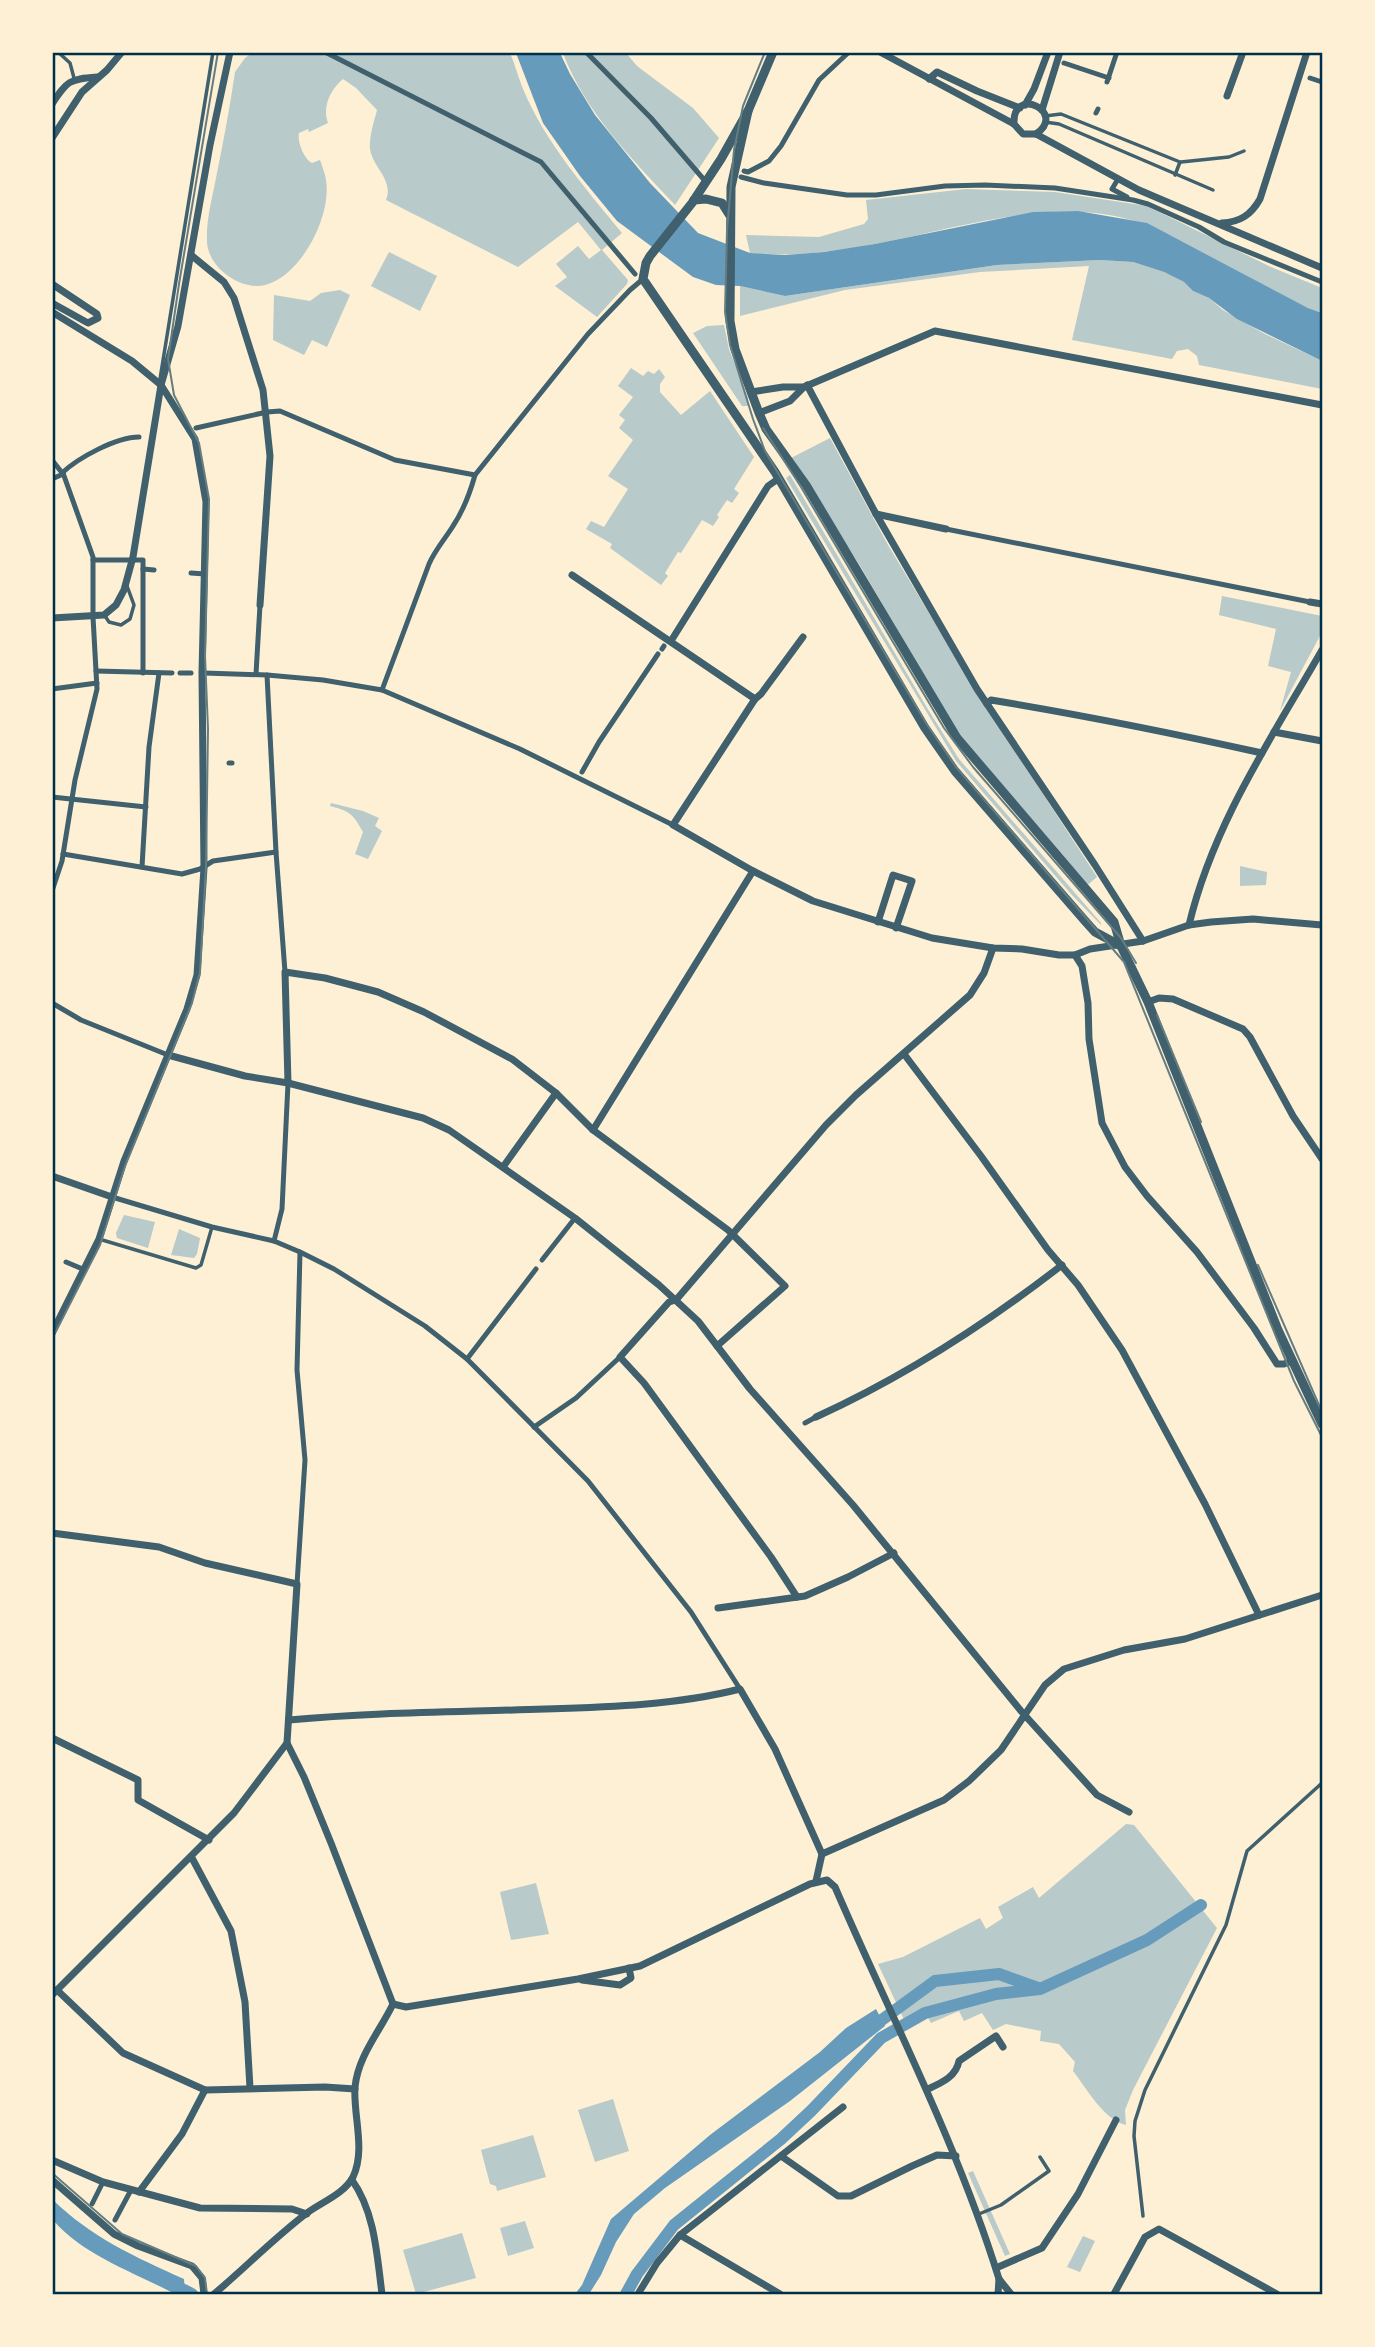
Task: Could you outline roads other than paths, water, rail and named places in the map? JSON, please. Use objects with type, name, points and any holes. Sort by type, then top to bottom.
[{"type":"street","points":[[52,138],[82,92],[107,70],[122,52]]},
{"type":"street","points":[[52,618],[104,615],[116,605],[126,583],[161,385],[178,326],[210,145],[230,52]]},
{"type":"street","points":[[325,52],[541,162],[639,276],[738,415],[925,728],[955,771],[1095,932],[1121,946]]},
{"type":"street","points":[[586,52],[651,118],[706,182]]},
{"type":"street","points":[[382,690],[429,564],[454,524],[471,491],[475,475],[589,334],[630,290],[650,256],[693,201],[748,111],[773,52]]},
{"type":"street","points":[[849,52],[819,80],[781,146],[769,161],[742,174],[764,183],[847,195],[985,185],[1055,188],[1133,200],[1199,227],[1224,242],[1322,282]]},
{"type":"street","points":[[880,52],[1014,124],[1023,134],[1036,134],[1118,179],[1322,268]]},
{"type":"street","points":[[1014,124],[1015,113],[1034,89],[1048,52]]},
{"type":"street","points":[[1036,134],[1042,129],[1060,52]]},
{"type":"street","points":[[1227,96],[1242,52]]},
{"type":"street","points":[[1219,223],[1234,222],[1247,216],[1260,199],[1307,52]]},
{"type":"street","points":[[1064,62],[1108,80],[1117,54]]},
{"type":"street","points":[[929,79],[937,72],[1022,106],[1035,105],[1044,116]]},
{"type":"street","points":[[52,104],[74,78],[97,77]]},
{"type":"street","points":[[1310,78],[1322,82]]},
{"type":"street","points":[[748,111],[733,176],[729,300],[733,342],[759,413],[766,429],[806,485],[957,738],[1114,922],[1121,946],[1148,1002],[1292,1361],[1322,1424]]},
{"type":"street","points":[[1118,179],[1112,189],[1133,200]]},
{"type":"street","points":[[693,201],[706,199],[722,203],[728,210],[730,222]]},
{"type":"street","points":[[191,255],[223,282],[234,298],[260,377],[267,412],[270,456],[256,674]]},
{"type":"street","points":[[52,284],[97,314],[98,318],[88,323],[52,303]]},
{"type":"street","points":[[52,312],[132,361],[161,385],[194,439],[206,502],[207,563],[202,673],[204,867],[197,975],[193,992],[144,1110],[99,1239],[52,1333]]},
{"type":"street","points":[[751,392],[806,386],[935,331],[1322,404]]},
{"type":"street","points":[[738,415],[746,417],[790,401],[806,386]]},
{"type":"street","points":[[806,386],[876,514],[987,704],[1143,941]]},
{"type":"street","points":[[196,428],[280,411],[395,460],[475,475]]},
{"type":"street","points":[[52,480],[68,467],[105,447],[126,437],[139,437]]},
{"type":"street","points":[[52,460],[63,473],[93,559],[90,617],[97,683],[75,780],[62,857],[52,891]]},
{"type":"street","points":[[582,772],[599,742],[768,486],[778,479]]},
{"type":"street","points":[[876,514],[1322,604]]},
{"type":"street","points":[[93,559],[143,560],[146,673]]},
{"type":"street","points":[[143,569],[154,570]]},
{"type":"street","points":[[191,573],[205,574]]},
{"type":"street","points":[[572,575],[664,647],[755,699]]},
{"type":"street","points":[[673,825],[755,699],[803,637]]},
{"type":"street","points":[[1189,925],[1217,837],[1322,650]]},
{"type":"street","points":[[96,671],[191,673]]},
{"type":"street","points":[[145,868],[149,747],[159,673]]},
{"type":"street","points":[[204,673],[323,680],[382,690],[532,754],[673,825],[753,871],[813,901],[932,938],[993,948],[1075,955],[1090,949],[1143,941],[1189,925],[1253,919],[1322,925]]},
{"type":"street","points":[[267,675],[285,972],[288,1083],[282,1209],[274,1241]]},
{"type":"street","points":[[52,689],[97,683]]},
{"type":"street","points":[[987,704],[991,700],[1056,711],[1262,753]]},
{"type":"street","points":[[1274,732],[1322,741]]},
{"type":"street","points":[[52,797],[146,807]]},
{"type":"street","points":[[62,857],[182,873],[204,867],[213,861],[276,852]]},
{"type":"street","points":[[593,1130],[753,871]]},
{"type":"street","points":[[878,922],[893,875],[912,881],[897,928]]},
{"type":"street","points":[[534,1427],[582,1393],[620,1357],[669,1302],[677,1300],[826,1125],[856,1095],[970,995],[984,973],[993,948]]},
{"type":"street","points":[[1075,955],[1082,966],[1088,1003],[1089,1039],[1102,1123],[1125,1167],[1197,1252],[1278,1364],[1292,1361]]},
{"type":"street","points":[[285,972],[358,986],[424,1012],[512,1059],[556,1093],[593,1130],[733,1234],[785,1286],[718,1346]]},
{"type":"street","points":[[1148,1002],[1159,998],[1172,999],[1235,1024],[1250,1037],[1293,1116],[1322,1159]]},
{"type":"street","points":[[52,1003],[82,1020],[168,1055],[423,1118],[449,1130],[575,1218],[677,1300],[698,1321],[750,1389],[793,1434],[894,1553],[1024,1713],[1097,1795],[1129,1812]]},
{"type":"street","points":[[904,1054],[1122,1350],[1205,1504],[1259,1615]]},
{"type":"street","points":[[503,1167],[556,1093]]},
{"type":"street","points":[[52,1176],[212,1227],[274,1241],[300,1252],[334,1269],[425,1326],[467,1359],[588,1481],[691,1612],[775,1749],[822,1854],[816,1881]]},
{"type":"street","points":[[542,1260],[575,1218]]},
{"type":"street","points":[[216,2293],[307,2214],[352,2180],[358,2156],[355,2089],[362,2062],[393,2004],[322,1821],[287,1743],[305,1460],[297,1370],[300,1252]]},
{"type":"street","points":[[65,1262],[85,1270]]},
{"type":"street","points":[[806,1423],[927,1358],[992,1317],[1062,1265]]},
{"type":"street","points":[[467,1359],[536,1269]]},
{"type":"street","points":[[620,1357],[644,1383],[771,1557],[797,1597]]},
{"type":"street","points":[[52,1532],[159,1547],[205,1563],[297,1584]]},
{"type":"street","points":[[718,1608],[815,1592],[894,1553]]},
{"type":"street","points":[[822,1854],[944,1800],[969,1782],[1002,1750],[1045,1685],[1064,1669],[1124,1650],[1185,1639],[1322,1595]]},
{"type":"street","points":[[289,1720],[364,1714],[590,1708],[705,1698],[740,1689]]},
{"type":"street","points":[[52,1738],[138,1780],[138,1800],[209,1840]]},
{"type":"street","points":[[287,1743],[234,1813],[209,1840],[55,1993],[123,2053],[205,2090],[326,2087],[355,2089]]},
{"type":"street","points":[[192,1857],[231,1931],[245,2002],[250,2088]]},
{"type":"street","points":[[393,2004],[406,2007],[578,1979],[640,1966],[816,1881],[831,1882],[928,2089],[956,2156],[996,2268],[999,2279],[998,2294]]},
{"type":"street","points":[[578,1979],[620,1985],[631,1978],[629,1968]]},
{"type":"street","points":[[928,2089],[952,2076],[958,2070],[959,2061],[996,2036],[1003,2047]]},
{"type":"street","points":[[115,2220],[182,2134],[205,2090]]},
{"type":"street","points":[[638,2294],[657,2263],[680,2235],[843,2107]]},
{"type":"street","points":[[996,2268],[1042,2248],[1078,2194],[1117,2117]]},
{"type":"street","points":[[781,2156],[838,2196],[851,2196],[937,2155],[956,2156]]},
{"type":"street","points":[[52,2160],[103,2182],[200,2208],[292,2209],[307,2214]]},
{"type":"street","points":[[52,2180],[114,2234],[192,2266],[200,2275],[204,2294]]},
{"type":"street","points":[[352,2180],[363,2196],[370,2220],[382,2294]]},
{"type":"street","points":[[92,2204],[103,2182]]},
{"type":"street","points":[[1114,2294],[1145,2237],[1159,2229],[1278,2294]]},
{"type":"street","points":[[680,2235],[780,2294]]},
{"type":"street","points":[[999,2279],[1011,2294]]},
{"type":"lane","points":[[58,52],[70,63],[74,78]]},
{"type":"lane","points":[[161,385],[162,358],[213,52]]},
{"type":"lane","points":[[1044,116],[1061,114],[1180,162],[1229,157],[1244,151]]},
{"type":"lane","points":[[1044,116],[1213,190]]},
{"type":"lane","points":[[1175,175],[1180,162]]},
{"type":"lane","points":[[104,615],[114,624],[125,624],[130,619],[134,605],[126,583]]},
{"type":"lane","points":[[99,1239],[196,1268],[201,1265],[212,1227]]},
{"type":"lane","points":[[1143,2216],[1134,2136],[1137,2110],[1226,1925],[1247,1851],[1322,1783]]},
{"type":"lane","points":[[977,2215],[1001,2205],[1049,2171],[1040,2157]]},
{"type":"water","points":[[516,53],[560,53],[595,115],[650,183],[698,233],[750,253],[785,255],[824,252],[1033,212],[1078,211],[1147,223],[1322,313],[1322,361],[1237,319],[1209,298],[1193,291],[1184,282],[1133,262],[1100,260],[997,265],[785,296],[740,286],[716,285],[693,277],[617,221],[580,176],[543,123]]},
{"type":"water","points":[[876,2009],[885,2026],[790,2101],[665,2188],[634,2214],[589,2294],[575,2294],[582,2285],[611,2219],[710,2135],[820,2052],[846,2028]]},
{"type":"water","points":[[53,2200],[98,2235],[184,2279],[185,2294],[175,2294],[79,2244],[53,2220]]},
{"type":"waterway","points":[[626,2294],[637,2274],[674,2225],[781,2139],[881,2038],[925,2013],[996,1994],[1040,1989],[1147,1940],[1201,1905]]},
{"type":"waterway","points":[[868,2030],[935,1981],[999,1974],[1038,1988]]},
{"type":"waterway","points":[[170,2283],[192,2294]]},
{"type":"tram line","points":[[52,1339],[100,1245],[125,1166],[192,1003],[200,972],[206,866],[208,729],[205,656],[209,499],[199,443],[174,395],[168,359],[218,52]]},
{"type":"tram line","points":[[765,52],[743,106],[734,150],[727,230],[725,312],[730,345],[765,451],[926,723],[956,767],[1124,962],[1294,1381],[1322,1437]]},
{"type":"tram line","points":[[763,428],[944,728],[973,767],[1121,938],[1136,963]]},
{"type":"tram line","points":[[1157,1015],[1201,1122]]},
{"type":"tram line","points":[[1258,1265],[1322,1412]]},
{"type":"tram line","points":[[52,2173],[122,2234],[196,2266],[205,2278],[207,2294]]}]
